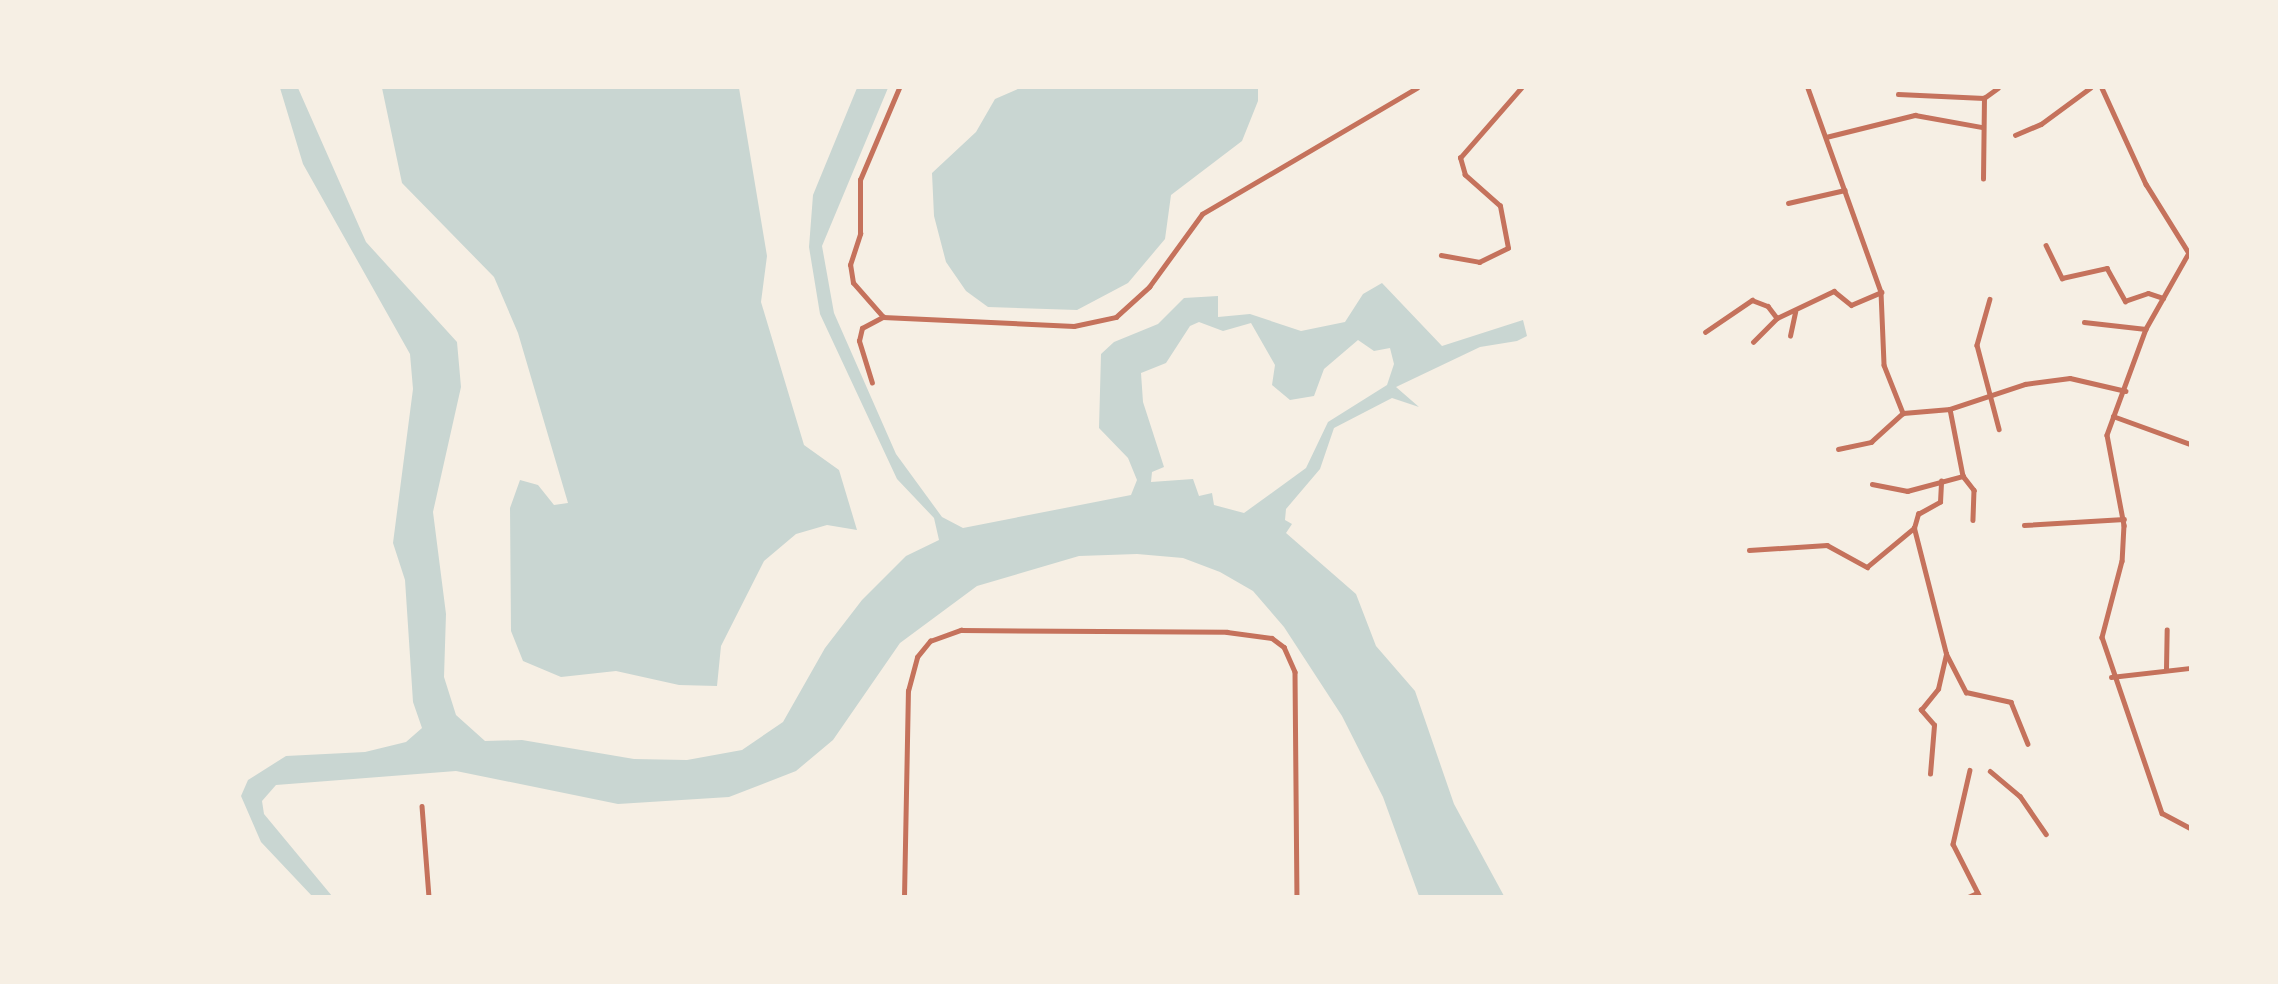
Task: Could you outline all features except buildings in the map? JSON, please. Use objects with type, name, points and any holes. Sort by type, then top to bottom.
[{"type":"street","points":[[883,317],[853,283],[850,264],[860,234],[860,180],[899,88]]},
{"type":"street","points":[[872,383],[859,341],[862,328],[883,317],[1074,326],[1116,317],[1149,287],[1202,214],[1417,88]]},
{"type":"street","points":[[1441,255],[1479,262],[1508,248],[1500,206],[1465,175],[1460,158],[1521,88]]},
{"type":"street","points":[[1808,88],[1881,292],[1884,365],[1903,413]]},
{"type":"street","points":[[1898,94],[1984,97],[1998,88]]},
{"type":"street","points":[[2015,135],[2041,124],[2090,88]]},
{"type":"street","points":[[2102,88],[2141,174],[2190,253],[2146,329],[2126,391],[2107,435],[2123,519],[2122,561],[2102,638],[2111,677],[2162,813],[2190,828]]},
{"type":"street","points":[[1983,179],[1984,97]]},
{"type":"street","points":[[1826,137],[1915,115],[1982,127]]},
{"type":"street","points":[[1788,203],[1845,190]]},
{"type":"street","points":[[2046,245],[2062,278],[2107,268],[2125,301],[2148,293],[2162,298]]},
{"type":"street","points":[[1754,342],[1777,318],[1834,291],[1851,305],[1881,292]]},
{"type":"street","points":[[1990,299],[1977,345],[1994,393],[1999,429]]},
{"type":"street","points":[[1705,332],[1752,300],[1768,306],[1777,318]]},
{"type":"street","points":[[1790,336],[1796,311]]},
{"type":"street","points":[[2084,322],[2146,329]]},
{"type":"street","points":[[1838,449],[1871,442],[1903,413],[1950,409],[1994,393],[2061,379],[2126,391]]},
{"type":"street","points":[[1950,409],[1963,477],[1974,490],[1972,520]]},
{"type":"street","points":[[2113,416],[2190,444]]},
{"type":"street","points":[[1872,484],[1908,491],[1963,477]]},
{"type":"street","points":[[1941,481],[1940,502],[1918,514],[1914,528],[1946,654],[1966,692],[2011,702],[2028,744]]},
{"type":"street","points":[[2024,525],[2123,519]]},
{"type":"street","points":[[1749,550],[1827,545],[1867,567],[1914,528]]},
{"type":"street","points":[[904,897],[908,691],[917,657],[930,641],[961,630],[1227,632],[1272,638],[1284,647],[1295,672],[1297,897]]},
{"type":"street","points":[[2166,669],[2168,630]]},
{"type":"street","points":[[1930,774],[1934,725],[1921,710],[1938,689],[1946,654]]},
{"type":"street","points":[[2111,677],[2190,668]]},
{"type":"street","points":[[1969,897],[1978,895],[1954,844],[1970,770]]},
{"type":"street","points":[[1990,772],[2020,796],[2046,834]]},
{"type":"street","points":[[422,806],[429,897]]},
{"type":"shaded area","points":[[280,88],[298,88],[366,242],[457,342],[461,387],[433,512],[446,614],[444,677],[456,715],[485,741],[522,740],[634,759],[687,760],[742,750],[783,722],[825,648],[862,600],[906,556],[939,540],[934,518],[897,479],[820,314],[809,247],[813,195],[857,88],[888,88],[822,246],[834,313],[896,454],[942,517],[963,528],[1131,495],[1137,480],[1128,458],[1099,428],[1101,354],[1114,342],[1158,324],[1184,298],[1218,296],[1218,317],[1250,314],[1301,331],[1345,322],[1363,294],[1382,283],[1442,346],[1523,320],[1527,336],[1517,341],[1480,347],[1396,387],[1419,407],[1392,398],[1334,428],[1320,469],[1286,509],[1285,520],[1292,524],[1286,533],[1356,594],[1376,646],[1415,691],[1454,804],[1504,896],[1419,896],[1383,797],[1342,716],[1284,627],[1253,591],[1220,572],[1183,558],[1137,554],[1079,556],[977,586],[900,643],[833,740],[796,771],[729,797],[618,804],[456,771],[276,785],[262,801],[264,814],[332,896],[312,896],[261,842],[241,796],[248,780],[286,756],[365,752],[406,742],[422,728],[413,702],[405,580],[393,543],[413,389],[410,354],[303,164]],"holes":[[[1199,322],[1223,331],[1251,323],[1275,365],[1272,385],[1290,400],[1314,396],[1324,369],[1358,340],[1374,351],[1390,348],[1394,364],[1387,385],[1328,422],[1306,468],[1244,513],[1214,505],[1212,493],[1199,496],[1193,479],[1151,482],[1152,472],[1164,467],[1143,402],[1141,373],[1166,363],[1190,326]]]},
{"type":"shaded area","points":[[382,88],[739,88],[767,256],[761,302],[804,445],[839,470],[857,530],[827,525],[796,534],[764,561],[721,646],[717,686],[679,685],[616,671],[561,677],[523,661],[511,631],[510,508],[520,480],[538,485],[554,505],[568,503],[518,333],[494,277],[402,183]]},
{"type":"shaded area","points":[[1020,88],[1258,88],[1258,101],[1242,141],[1171,195],[1165,239],[1128,283],[1077,310],[988,307],[966,291],[946,262],[934,216],[932,173],[976,132],[995,99]]}]
